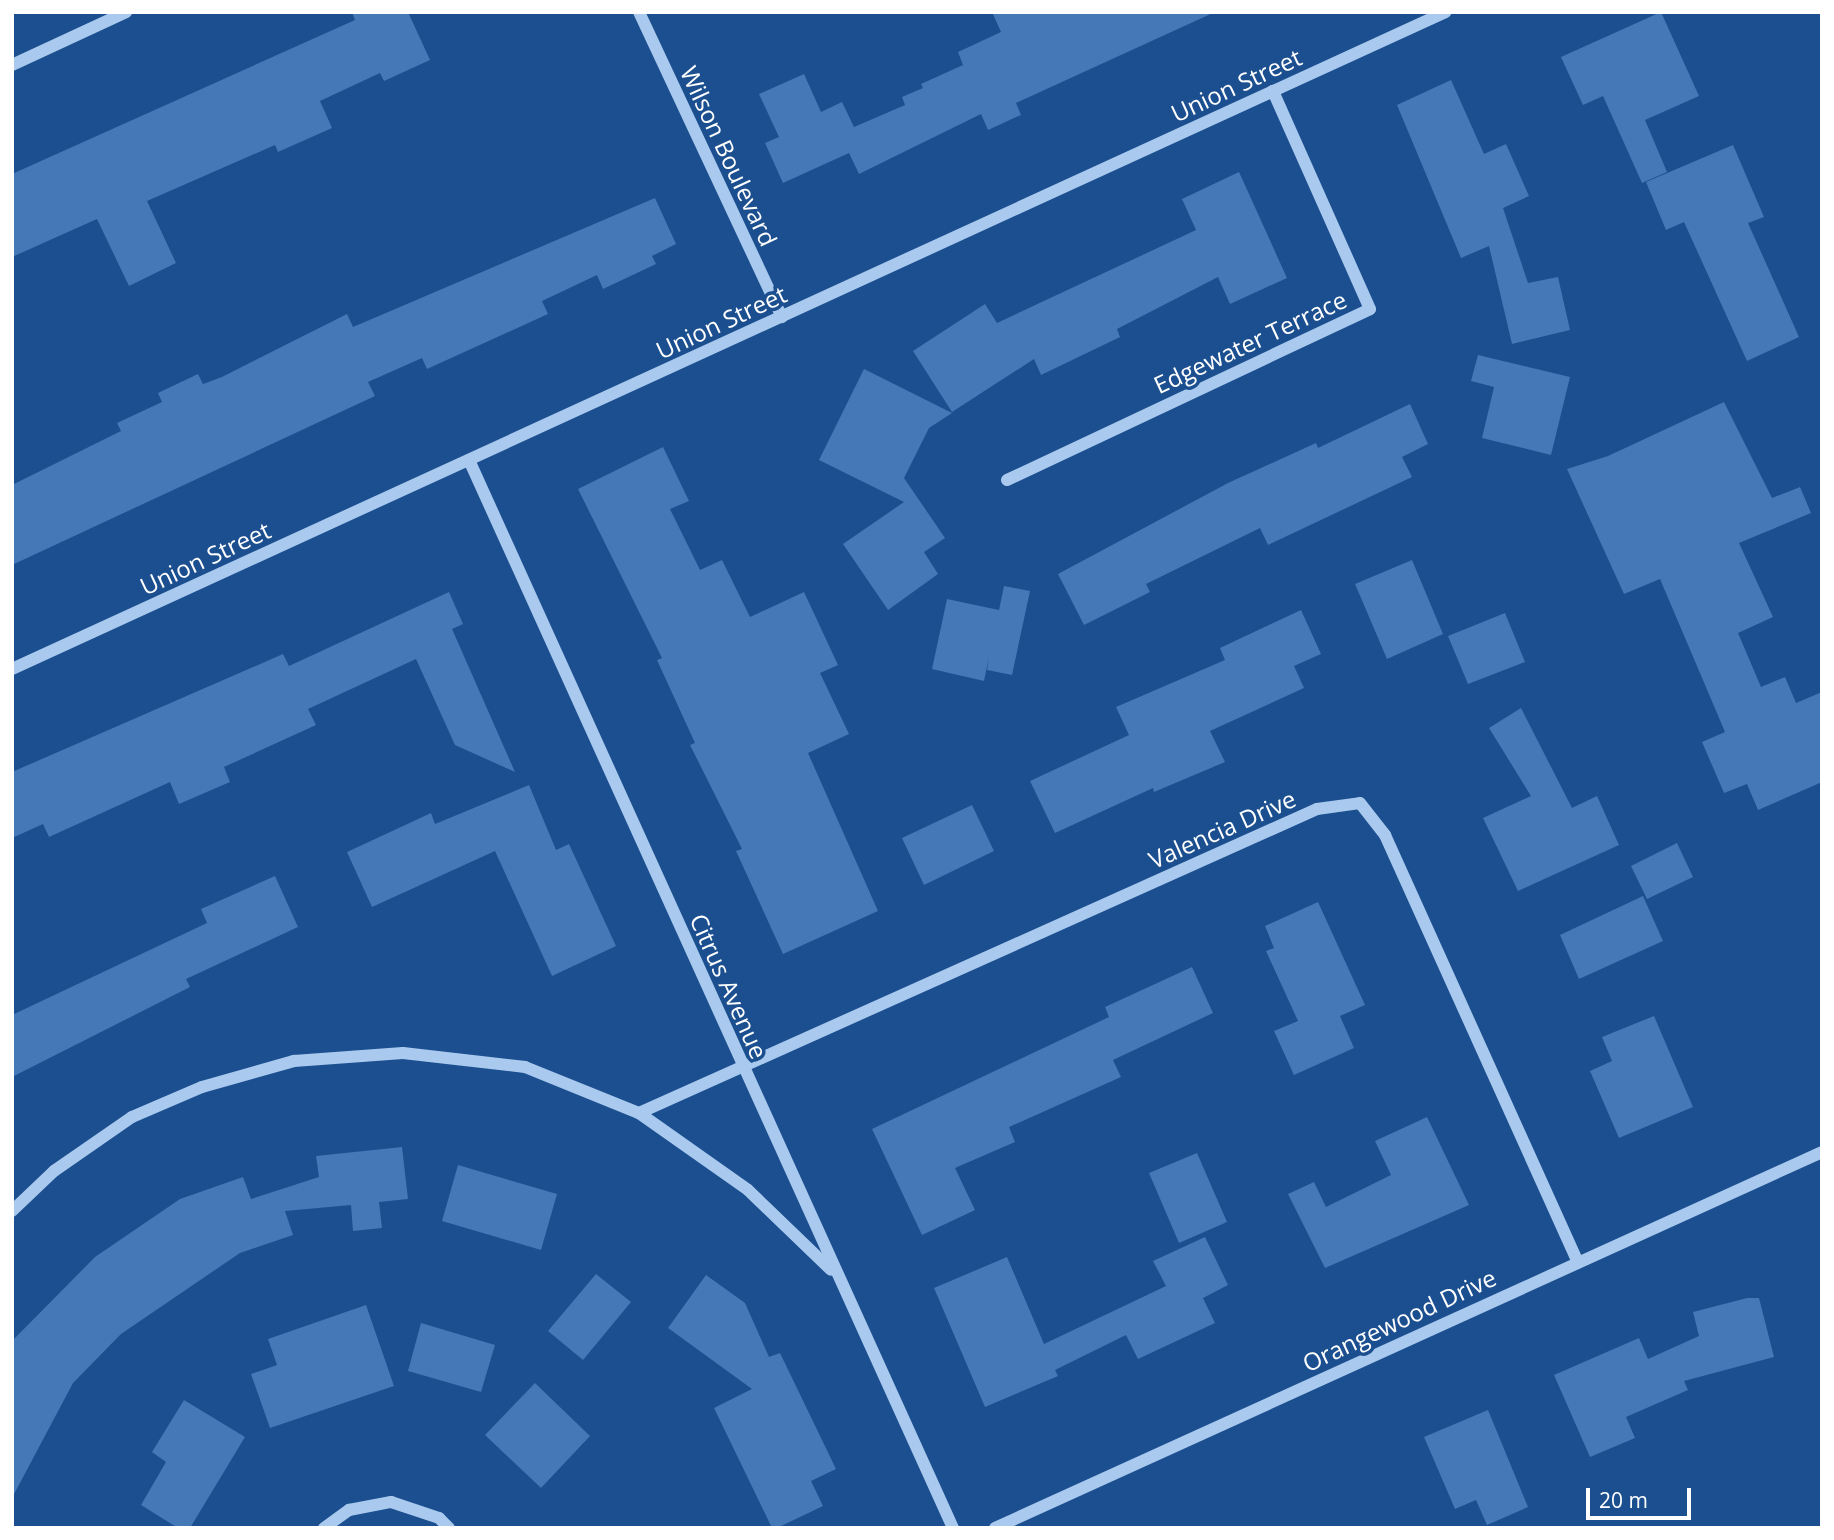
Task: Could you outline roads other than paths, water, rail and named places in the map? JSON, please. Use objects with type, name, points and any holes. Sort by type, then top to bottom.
[{"type":"street","points":[[12,65],[126,12]]},
{"type":"street","name":"Wilson Boulevard","points":[[639,12],[782,317]]},
{"type":"street","name":"Union Street","points":[[12,669],[1447,12]]},
{"type":"street","name":"Edgewater Terrace","points":[[1007,480],[1370,309],[1273,91]]},
{"type":"street","name":"Citrus Avenue","points":[[469,460],[836,1275],[953,1528]]},
{"type":"street","name":"Valencia Drive","points":[[639,1113],[1317,809],[1360,803],[1385,835],[1578,1262]]},
{"type":"street","points":[[12,1212],[54,1171],[132,1118],[202,1087],[294,1061],[403,1053],[525,1068],[639,1113],[748,1190],[836,1275]]},
{"type":"street","name":"Orangewood Drive","points":[[995,1528],[1822,1152]]},
{"type":"street","points":[[324,1528],[349,1510],[391,1502],[439,1518],[449,1528]]}]
